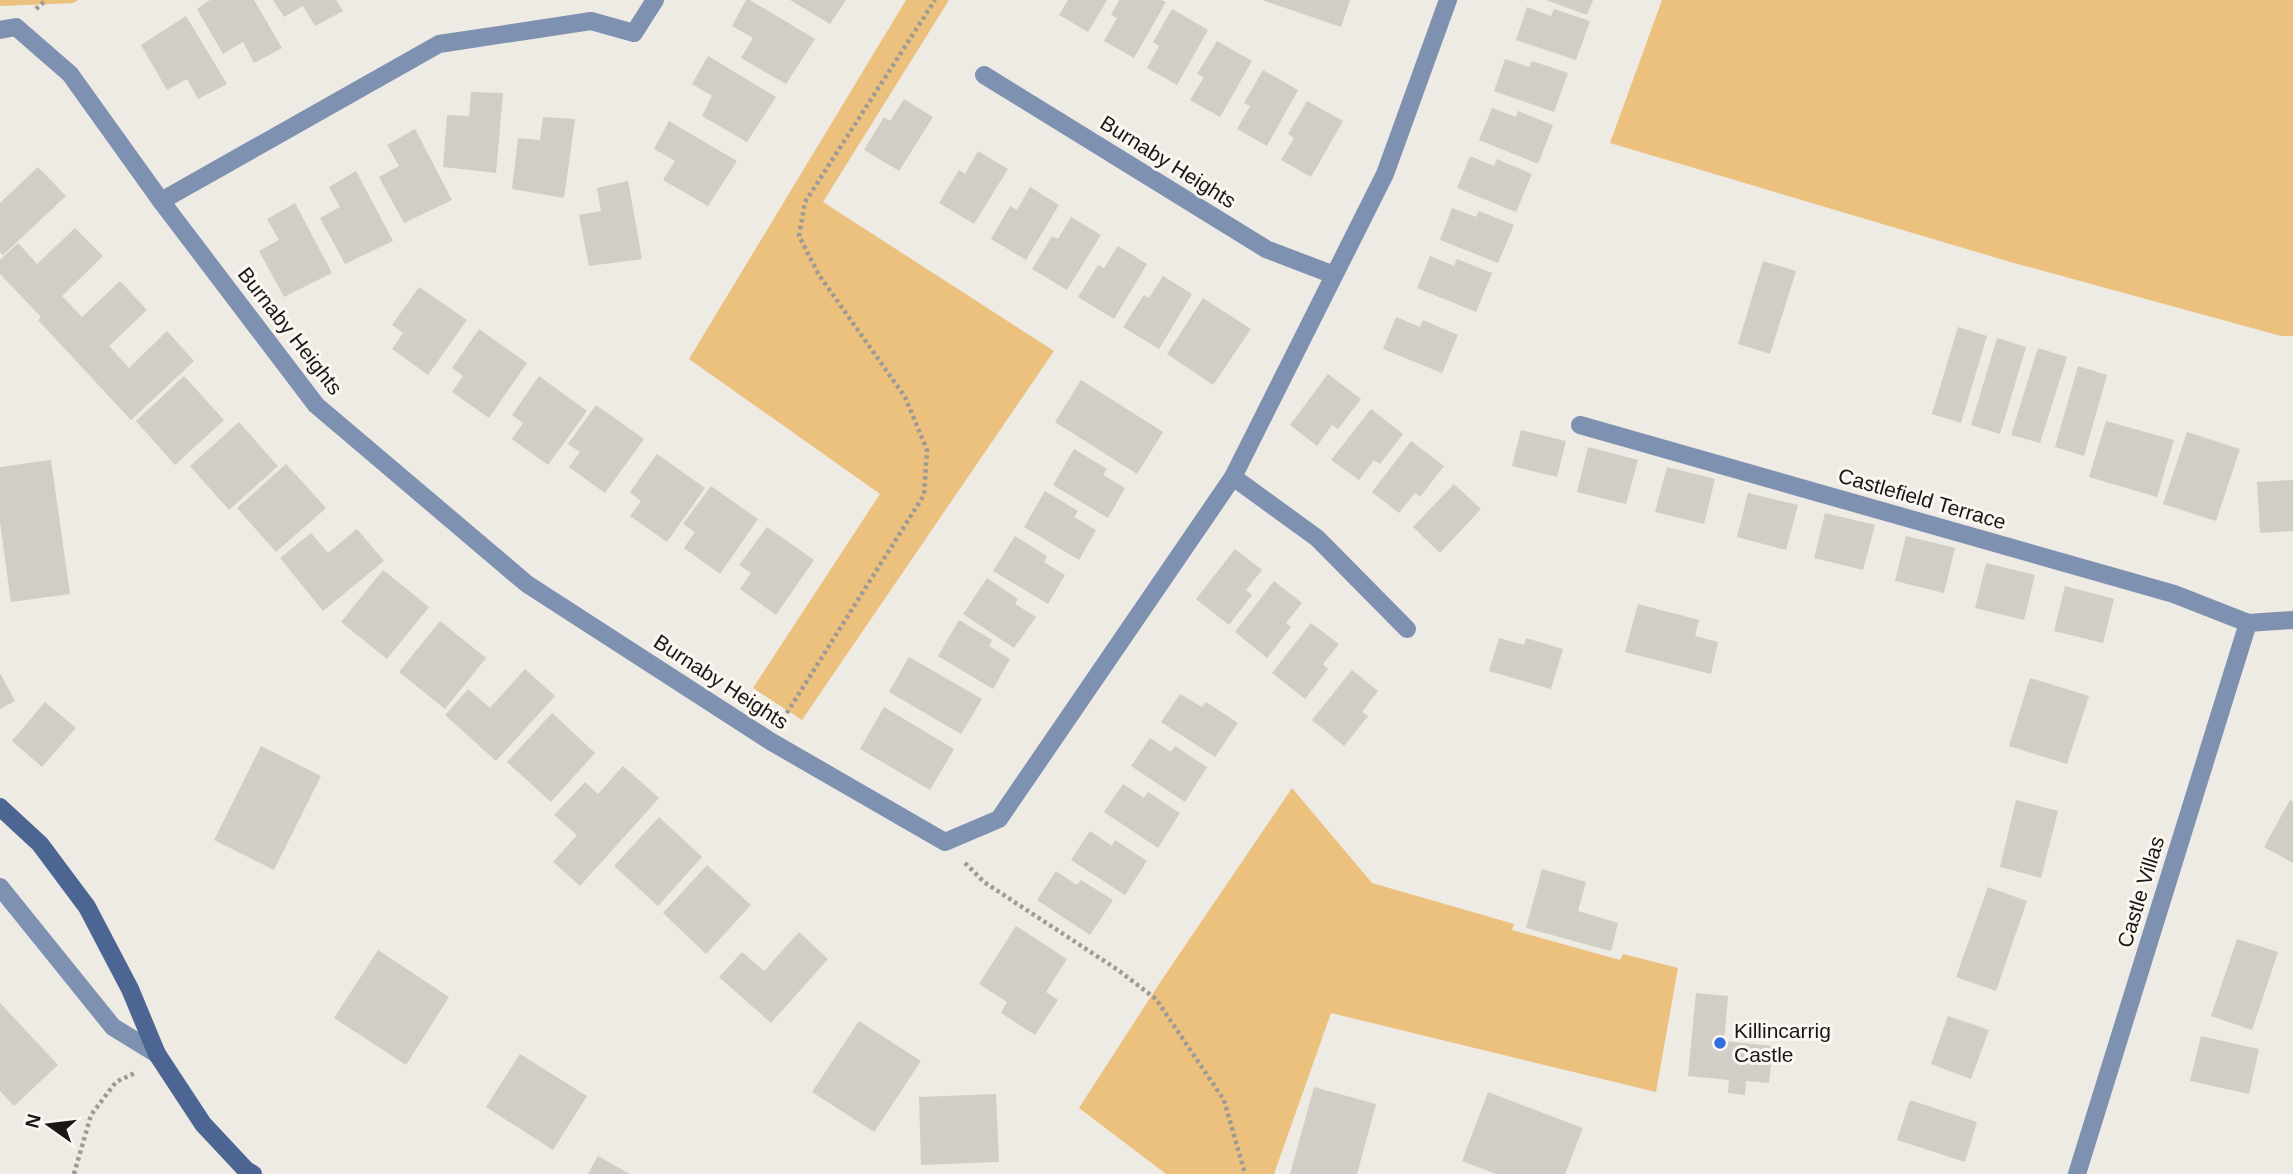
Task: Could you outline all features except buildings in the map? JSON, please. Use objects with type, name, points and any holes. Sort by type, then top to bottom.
[{"type":"main road","points":[[0,807],[40,845],[88,907],[130,989],[159,1057],[203,1124],[246,1170],[253,1174]]},
{"type":"street","points":[[161,201],[439,44],[591,21],[634,33],[655,0]]},
{"type":"street","points":[[945,842],[999,820],[1233,477],[1385,174],[1448,0]]},
{"type":"street","name":"Burnaby Heights","points":[[0,30],[16,27],[70,74],[161,201],[316,405],[527,584],[770,741],[945,842]]},
{"type":"street","name":"Burnaby Heights","points":[[984,75],[1266,249],[1334,275]]},
{"type":"street","name":"Castlefield Terrace","points":[[1580,425],[2174,594],[2248,623]]},
{"type":"street","points":[[1233,477],[1317,538],[1407,629]]},
{"type":"street","points":[[2248,623],[2293,620]]},
{"type":"street","name":"Castle Villas","points":[[2077,1174],[2248,623]]},
{"type":"street","points":[[0,887],[113,1027],[159,1057]]},
{"type":"path","points":[[770,741],[924,495],[927,450],[905,397],[819,275],[799,236],[805,202],[935,0]]},
{"type":"path","points":[[945,842],[984,882],[1118,970],[1156,999],[1224,1100],[1245,1174]]},
{"type":"path","points":[[74,1174],[91,1115],[116,1082],[159,1057]]},
{"type":"shaded area","points":[[0,0],[78,0],[73,3],[0,6]]},
{"type":"shaded area","points":[[906,0],[949,0],[823,202],[1054,351],[802,720],[753,688],[880,494],[689,359]]},
{"type":"shaded area","points":[[1662,0],[2293,0],[2293,336],[2281,336],[2007,261],[1610,143]]},
{"type":"shaded area","points":[[1292,788],[1372,883],[1514,924],[1512,930],[1620,960],[1623,954],[1678,968],[1656,1092],[1331,1013],[1274,1174],[1166,1174],[1079,1108],[1159,984]]},
{"type":"place","name":"Killincarrig Castle","points":[[1720,1043]]}]
